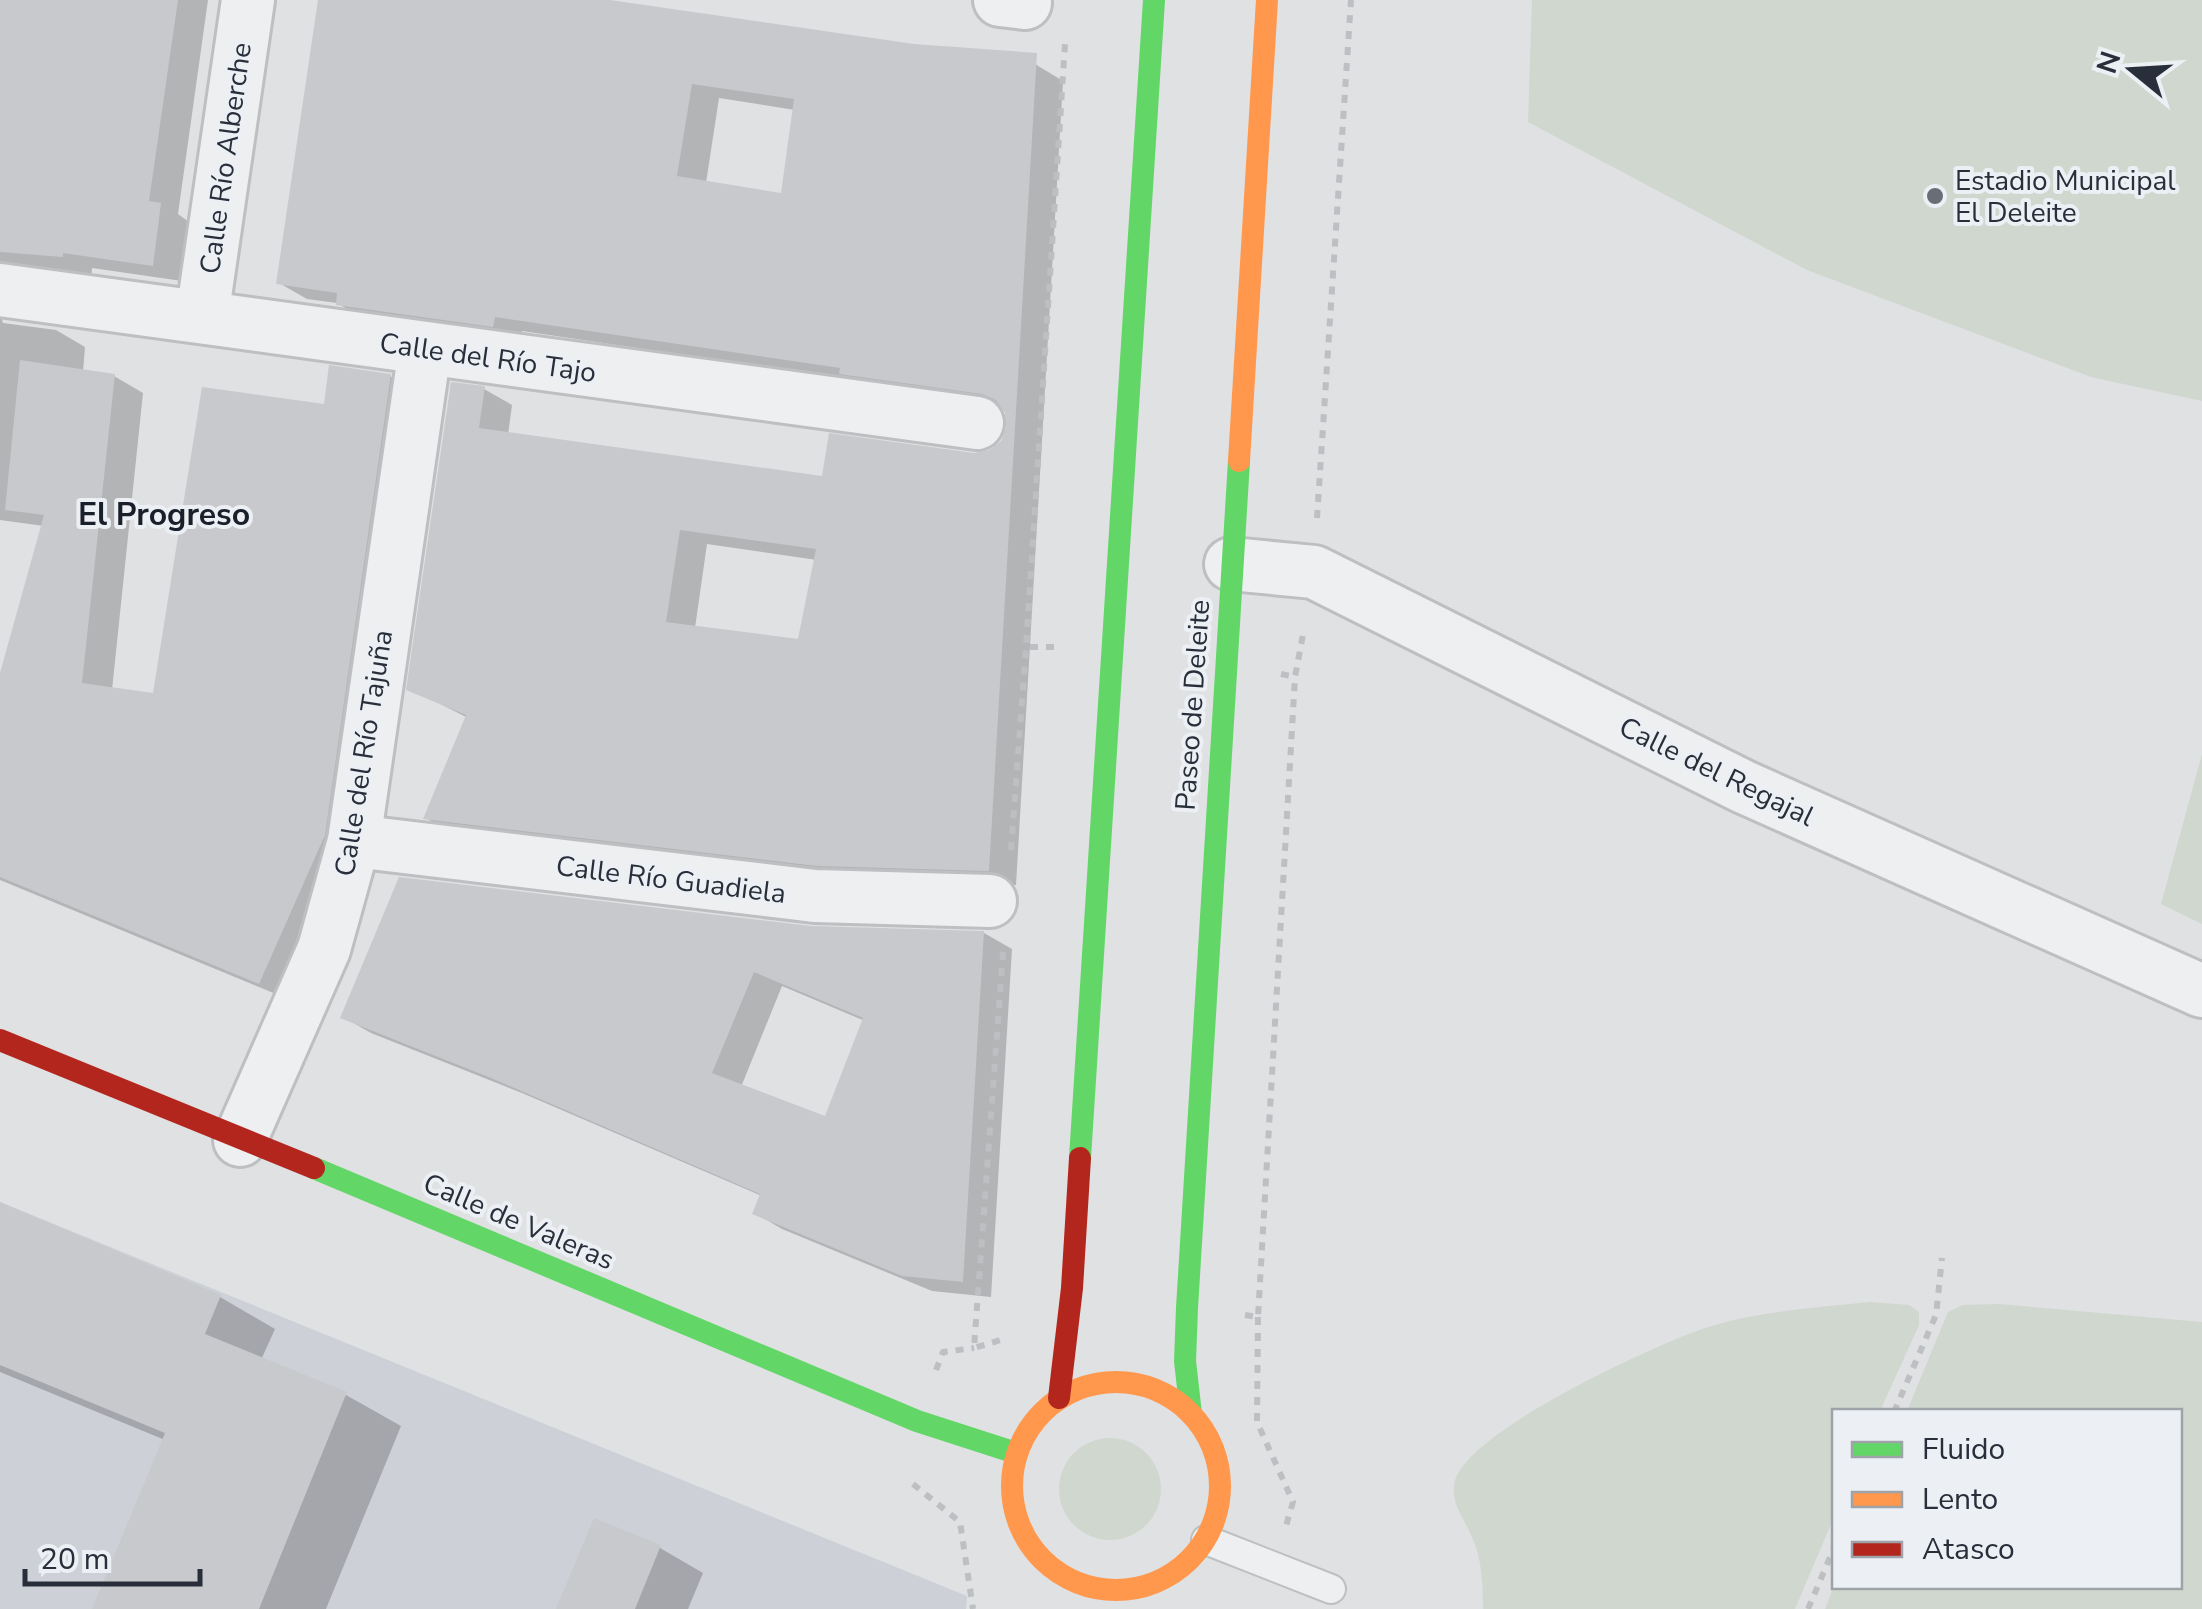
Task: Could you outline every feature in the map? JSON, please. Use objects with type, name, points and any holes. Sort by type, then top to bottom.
[{"type":"main road","points":[[1058,1398],[1072,1288],[1154,0]]},
{"type":"main road","name":"Paseo de Deleite","points":[[1192,1414],[1185,1361],[1187,1308],[1267,0]]},
{"type":"main road","name":"Calle de Valeras","points":[[0,1040],[917,1421],[1016,1453]]},
{"type":"main road","points":[[1128,1382],[1163,1392],[1192,1414],[1210,1442],[1220,1475],[1218,1509],[1206,1540],[1175,1574],[1141,1588],[1104,1591],[1069,1580],[1039,1558],[1019,1527],[1011,1491],[1016,1453],[1032,1422],[1058,1398],[1092,1384],[1128,1382]]},
{"type":"main road","points":[[1039,1558],[1043,1592]]},
{"type":"main road","points":[[1168,1609],[1175,1574]]},
{"type":"street","name":"Calle Río Alberche","points":[[202,317],[248,0]]},
{"type":"street","name":"Calle del Río Tajo","points":[[0,290],[977,423]]},
{"type":"street","name":"Calle del Río Tajuña","points":[[240,1140],[324,949],[354,840],[362,763],[426,349]]},
{"type":"street","name":"Calle del Regajal","points":[[1232,564],[1314,572],[1744,787],[2202,991]]},
{"type":"street","name":"Calle Río Guadiela","points":[[354,840],[815,896],[1001,900]]},
{"type":"lane","points":[[1206,1540],[1331,1589]]},
{"type":"path","points":[[1275,1569],[1293,1502],[1257,1422],[1258,1316],[1295,677],[1314,572],[1351,0]]},
{"type":"path","points":[[1013,1336],[974,1348],[1001,900],[1026,646],[1066,39]]},
{"type":"path","points":[[1026,646],[1111,646]]},
{"type":"path","points":[[1224,665],[1295,677]]},
{"type":"path","points":[[1895,1409],[1936,1315],[1942,1258]]},
{"type":"path","points":[[1187,1308],[1258,1316]]},
{"type":"path","points":[[1808,1609],[1832,1553]]},
{"type":"shaded area","name":"Estadio Municipal El Deleite","points":[[1532,0],[2202,0],[2202,401],[2091,377],[1807,270],[1528,122]]},
{"type":"shaded area","points":[[2202,754],[2202,924],[2161,904]]},
{"type":"shaded area","points":[[0,1202],[967,1596],[966,1609],[0,1609]]},
{"type":"shaded area","points":[[1870,1302],[1909,1305],[1919,1312],[1919,1325],[1881,1409],[1832,1409],[1832,1522],[1795,1609],[1483,1609],[1478,1552],[1454,1493],[1464,1465],[1522,1418],[1605,1372],[1705,1328],[1766,1314]]},
{"type":"shaded area","points":[[1999,1304],[2202,1322],[2202,1609],[1825,1609],[1833,1589],[2182,1589],[2182,1409],[1908,1409],[1948,1312],[1963,1305]]},
{"type":"shaded area","points":[[1110,1438],[1129,1442],[1146,1453],[1157,1470],[1161,1489],[1157,1508],[1146,1525],[1129,1536],[1110,1540],[1091,1536],[1074,1525],[1063,1508],[1059,1489],[1063,1470],[1074,1453],[1091,1442]]},
{"type":"building","points":[[0,0],[178,0],[149,201],[161,203],[153,266],[63,253],[63,257],[0,252]]},
{"type":"building","points":[[318,0],[610,0],[914,44],[1037,53],[989,871],[817,866],[423,819],[466,715],[406,690],[451,382],[485,386],[479,428],[822,476],[829,433],[974,453],[989,450],[1001,441],[1006,428],[1005,413],[996,400],[982,394],[839,374],[840,368],[495,317],[493,327],[336,305],[337,293],[276,284]],"holes":[[[692,84],[794,99],[781,193],[677,176]],[[680,530],[816,549],[798,639],[666,622]]]},
{"type":"building","points":[[20,360],[115,374],[82,683],[153,693],[202,387],[324,404],[329,365],[391,374],[325,835],[259,984],[0,877],[0,673],[44,515],[5,510]]},
{"type":"building","points":[[399,877],[811,926],[984,931],[963,1282],[902,1276],[752,1214],[760,1194],[491,1078],[340,1018]],"holes":[[[754,972],[863,1018],[825,1116],[712,1073]]]},
{"type":"building","points":[[0,1202],[221,1295],[205,1334],[347,1392],[259,1609],[92,1609],[165,1433],[0,1365]]},
{"type":"building","points":[[594,1518],[661,1545],[635,1609],[556,1609]]},
{"type":"traffic: fast","points":[[1080,1158],[1154,0]]},
{"type":"traffic: fast","points":[[1191,1414],[1185,1361],[1187,1308],[1239,461]]},
{"type":"traffic: fast","points":[[314,1168],[917,1421],[1016,1453]]},
{"type":"traffic: slow","points":[[1239,461],[1267,0]]},
{"type":"traffic: slow","points":[[1116,1382],[1156,1390],[1190,1412],[1212,1446],[1220,1486],[1212,1526],[1190,1560],[1156,1582],[1116,1590],[1076,1582],[1042,1560],[1020,1526],[1012,1486],[1020,1446],[1042,1412],[1076,1390],[1116,1382]]},
{"type":"traffic: jam","points":[[0,1040],[314,1168]]},
{"type":"traffic: jam","points":[[1059,1398],[1072,1288],[1080,1158]]},
{"type":"place","name":"Estadio Municipal El Deleite","points":[[1935,196]]},
{"type":"district","name":"El Progreso","points":[[164,514]]}]
